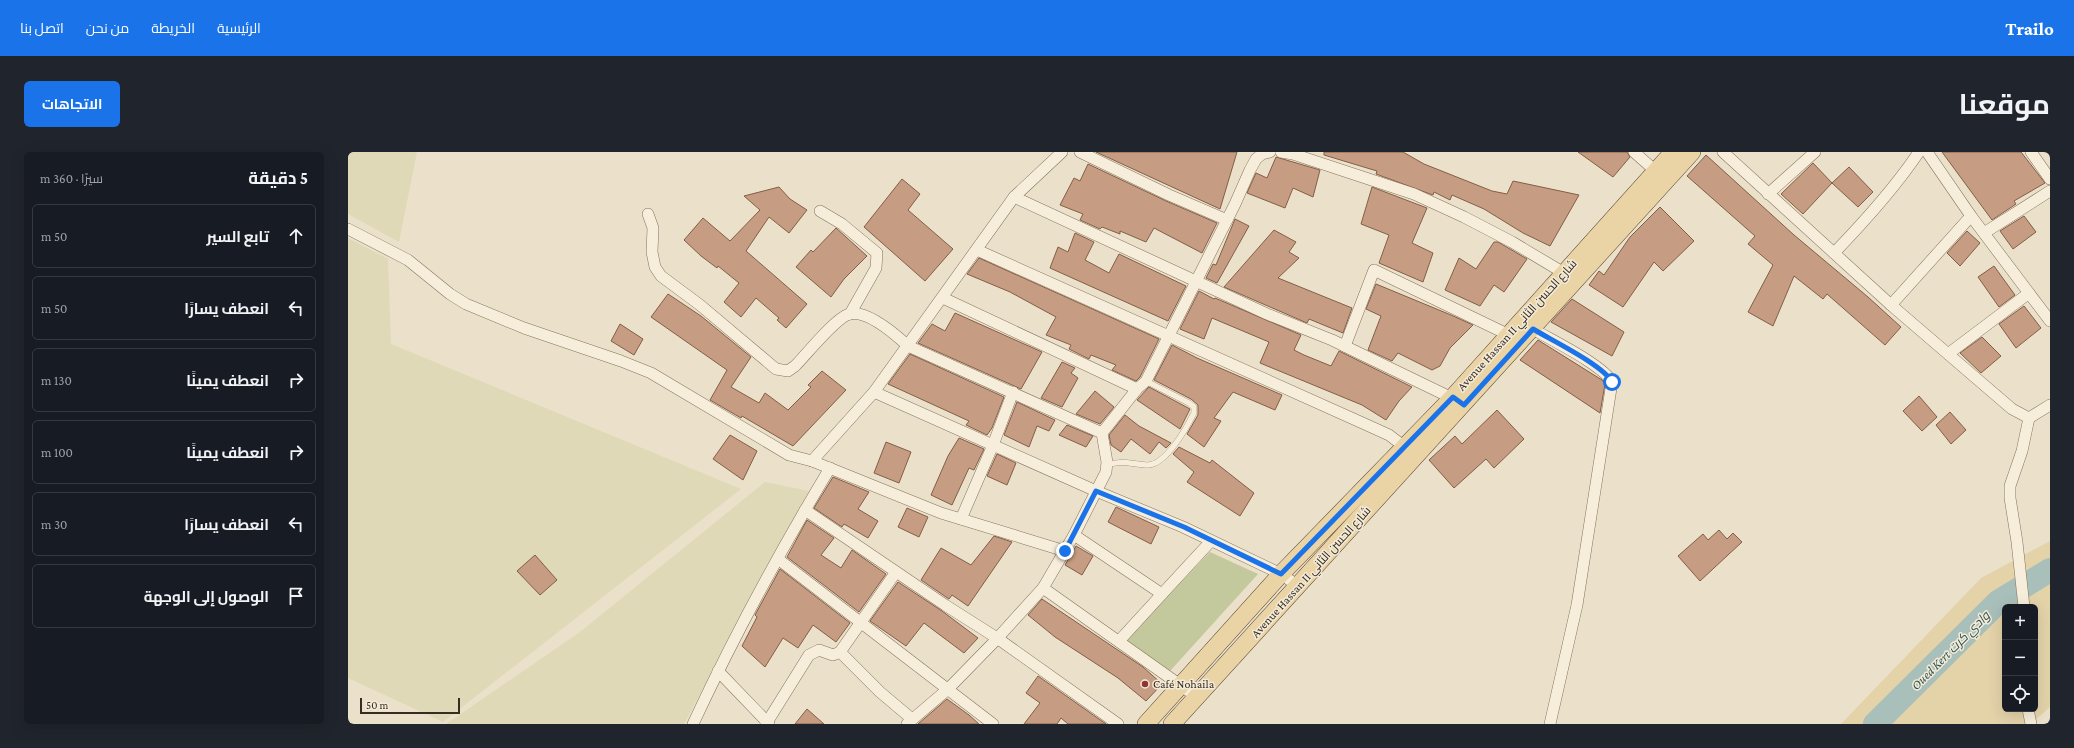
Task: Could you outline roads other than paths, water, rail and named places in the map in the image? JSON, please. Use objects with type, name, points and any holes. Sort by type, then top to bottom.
[{"type":"main road","name":"Avenue Hassan II شارع الحسن الثاني","points":[[1661,176],[1673,152]]},
{"type":"main road","name":"Avenue Hassan II شارع الحسن الثاني","points":[[1458,401],[1509,335],[1569,276],[1661,176],[1692,152]]},
{"type":"main road","name":"Avenue Hassan II شارع الحسن الثاني","points":[[1172,724],[1298,586],[1411,452],[1458,401],[1533,329],[1569,276]]},
{"type":"main road","name":"Avenue Hassan II شارع الحسن الثاني","points":[[1146,724],[1281,574],[1411,452]]},
{"type":"street","points":[[812,461],[874,392],[943,298],[1014,197],[1062,152]]},
{"type":"street","points":[[1080,152],[1169,195],[1227,220]]},
{"type":"street","points":[[840,652],[909,721],[948,689],[1043,588],[1074,535],[1107,465],[1102,433],[1137,389],[1146,381],[1170,337],[1256,159],[1262,154],[1270,152]]},
{"type":"street","points":[[1281,152],[1293,154],[1414,194],[1464,217],[1569,276]]},
{"type":"street","points":[[1634,152],[1661,176]]},
{"type":"street","points":[[1722,152],[1891,305],[2012,409],[2029,418]]},
{"type":"street","points":[[1768,194],[1815,152]]},
{"type":"street","points":[[1834,253],[1862,225],[1926,152],[1971,216],[2029,293],[2048,314]]},
{"type":"street","points":[[2031,152],[2050,179]]},
{"type":"street","points":[[1984,233],[2050,191]]},
{"type":"street","points":[[1014,197],[1267,314],[1345,346],[1458,401]]},
{"type":"street","points":[[648,214],[653,228],[652,252],[655,267],[661,276],[700,305],[776,369],[788,371],[795,366],[839,319],[850,314],[876,268],[877,253],[842,224],[820,211]]},
{"type":"street","points":[[1891,305],[1971,216]]},
{"type":"street","points":[[348,229],[408,260],[450,294],[466,304],[524,328],[621,361],[651,373],[789,455],[812,461],[961,519],[1065,551]]},
{"type":"street","points":[[977,250],[1381,432],[1411,452]]},
{"type":"street","points":[[1345,346],[1374,270],[1509,335]]},
{"type":"street","points":[[1948,354],[2029,293]]},
{"type":"street","points":[[943,298],[1137,389]]},
{"type":"street","points":[[850,314],[868,318],[889,328],[908,346],[1102,433]]},
{"type":"street","points":[[1533,329],[1592,364],[1608,375],[1612,382],[1577,605],[1550,724]]},
{"type":"street","points":[[874,392],[1096,491],[1184,527],[1281,574],[1298,586]]},
{"type":"street","points":[[961,519],[993,445],[1013,392]]},
{"type":"street","points":[[2024,604],[2018,542],[2010,492],[2012,476],[2022,451],[2029,418],[2050,405]]},
{"type":"street","points":[[693,724],[718,671],[805,510],[830,468]]},
{"type":"street","points":[[805,510],[997,638],[1118,724]]},
{"type":"street","points":[[1074,535],[1162,594]]},
{"type":"street","points":[[1119,641],[1211,541]]},
{"type":"street","points":[[778,559],[993,724]]},
{"type":"street","points":[[718,671],[767,724],[809,655],[819,650],[833,655],[840,652],[896,572]]},
{"type":"street","points":[[1043,588],[1197,697]]},
{"type":"street","points":[[2029,712],[2031,724]]},
{"type":"lane","points":[[1107,465],[1120,462],[1147,466],[1158,463],[1176,442],[1194,413],[1194,407],[1189,403],[1146,381]]},
{"type":"waterway","name":"Oued Kert وادي كرت","points":[[1875,724],[1998,602],[2050,570]]},
{"type":"place","name":"Café Nohaila","points":[[1145,684]]}]
